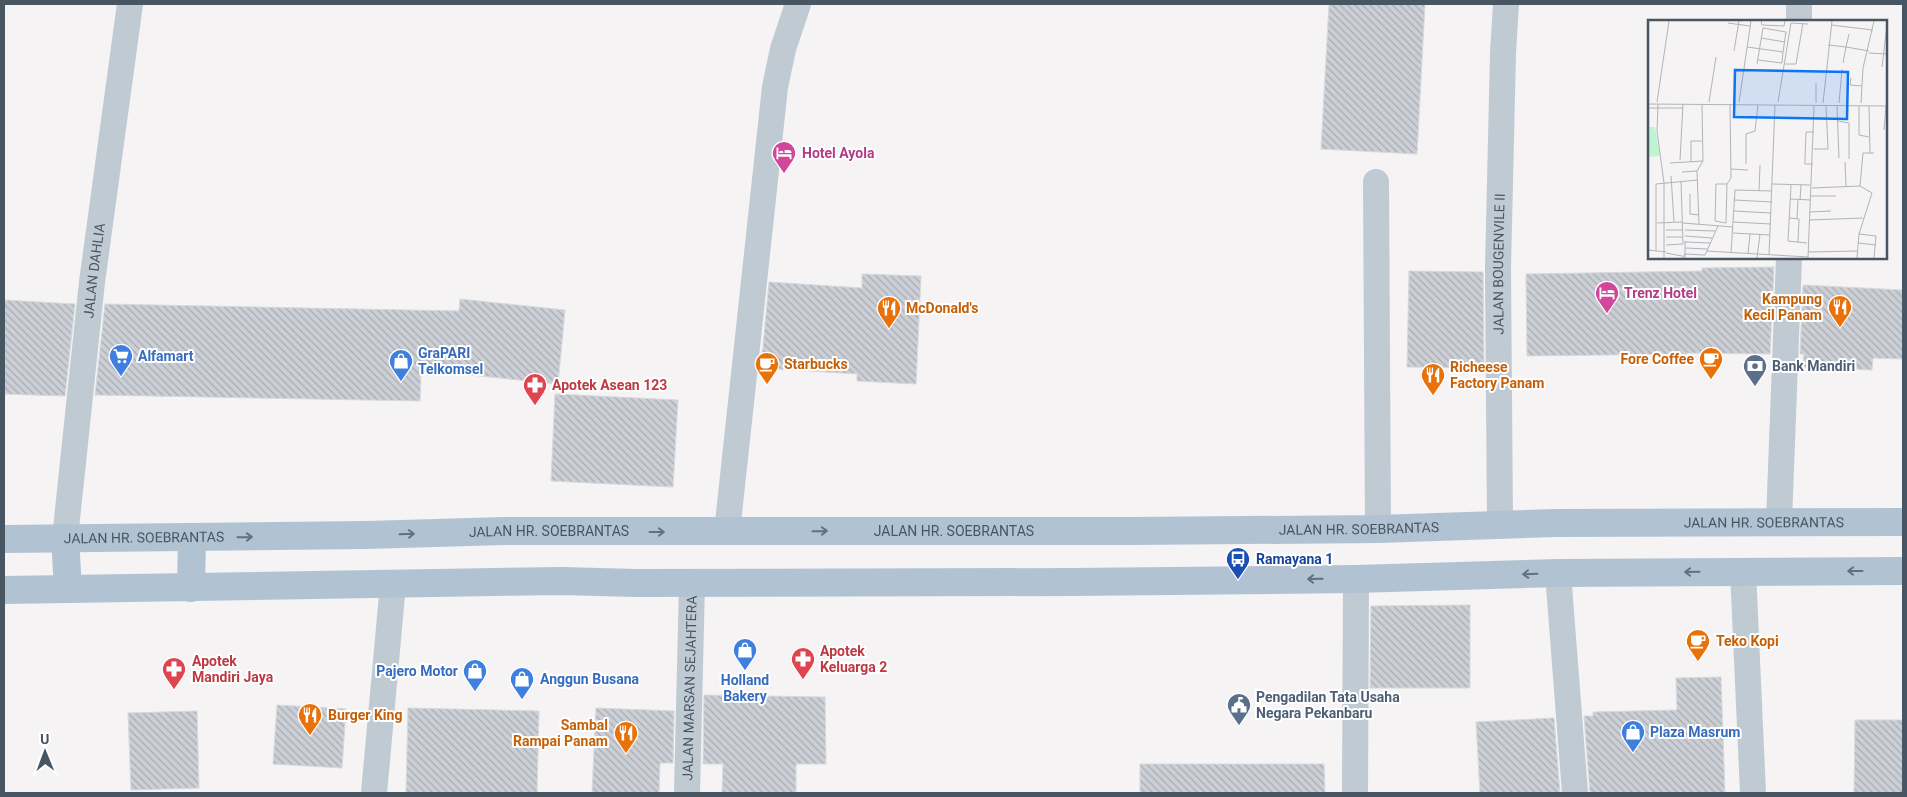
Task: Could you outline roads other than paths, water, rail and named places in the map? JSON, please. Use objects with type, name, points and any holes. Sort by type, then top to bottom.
[{"type":"main road","name":"JALAN HR. SOEBRANTAS","points":[[4,539],[192,538],[505,531],[727,532],[1378,529],[1500,524],[1779,521],[1903,522]]},
{"type":"main road","points":[[65,538],[68,589]]},
{"type":"main road","points":[[191,588],[192,538]]},
{"type":"main road","points":[[4,590],[562,581],[692,583],[1071,582],[1356,579],[1558,573],[1903,571]]},
{"type":"street","name":"JALAN DAHLIA","points":[[65,538],[92,282],[130,4]]},
{"type":"street","points":[[727,532],[775,87],[782,49],[798,4]]},
{"type":"street","name":"JALAN BOUGENVILE II","points":[[1500,524],[1498,268],[1503,53],[1506,4]]},
{"type":"street","points":[[1799,4],[1799,20]]},
{"type":"street","points":[[1376,182],[1378,529]]},
{"type":"street","points":[[1779,521],[1789,259]]},
{"type":"street","points":[[1743,571],[1753,793]]},
{"type":"street","points":[[1558,573],[1575,793]]},
{"type":"street","points":[[1355,793],[1356,579]]},
{"type":"street","name":"JALAN MARSAN SEJAHTERA","points":[[687,793],[692,583]]},
{"type":"street","points":[[374,793],[393,584]]},
{"type":"place","name":"Hotel Ayola","points":[[784,174]]},
{"type":"place","name":"Trenz Hotel","points":[[1607,314]]},
{"type":"place","name":"Kampung Kecil Panam","points":[[1840,328]]},
{"type":"place","name":"McDonald's","points":[[889,329]]},
{"type":"place","name":"Alfamart","points":[[121,377]]},
{"type":"place","name":"Fore Coffee","points":[[1711,380]]},
{"type":"place","name":"GraPARI Telkomsel","points":[[401,382]]},
{"type":"place","name":"Starbucks","points":[[767,385]]},
{"type":"place","name":"Bank Mandiri","points":[[1755,387]]},
{"type":"place","name":"Richeese Factory Panam","points":[[1433,396]]},
{"type":"place","name":"Apotek Asean 123","points":[[535,406]]},
{"type":"place","name":"Ramayana 1","points":[[1238,580]]},
{"type":"place","name":"Teko Kopi","points":[[1698,662]]},
{"type":"place","name":"Holland Bakery","points":[[745,671]]},
{"type":"place","name":"Apotek Keluarga 2","points":[[803,680]]},
{"type":"place","name":"Apotek Mandiri Jaya","points":[[174,690]]},
{"type":"place","name":"Pajero Motor","points":[[475,692]]},
{"type":"place","name":"Anggun Busana","points":[[522,700]]},
{"type":"place","name":"Pengadilan Tata Usaha Negara Pekanbaru","points":[[1239,726]]},
{"type":"place","name":"Burger King","points":[[310,736]]},
{"type":"place","name":"Plaza Masrum","points":[[1633,753]]},
{"type":"place","name":"Sambal Rampai Panam","points":[[626,754]]}]
